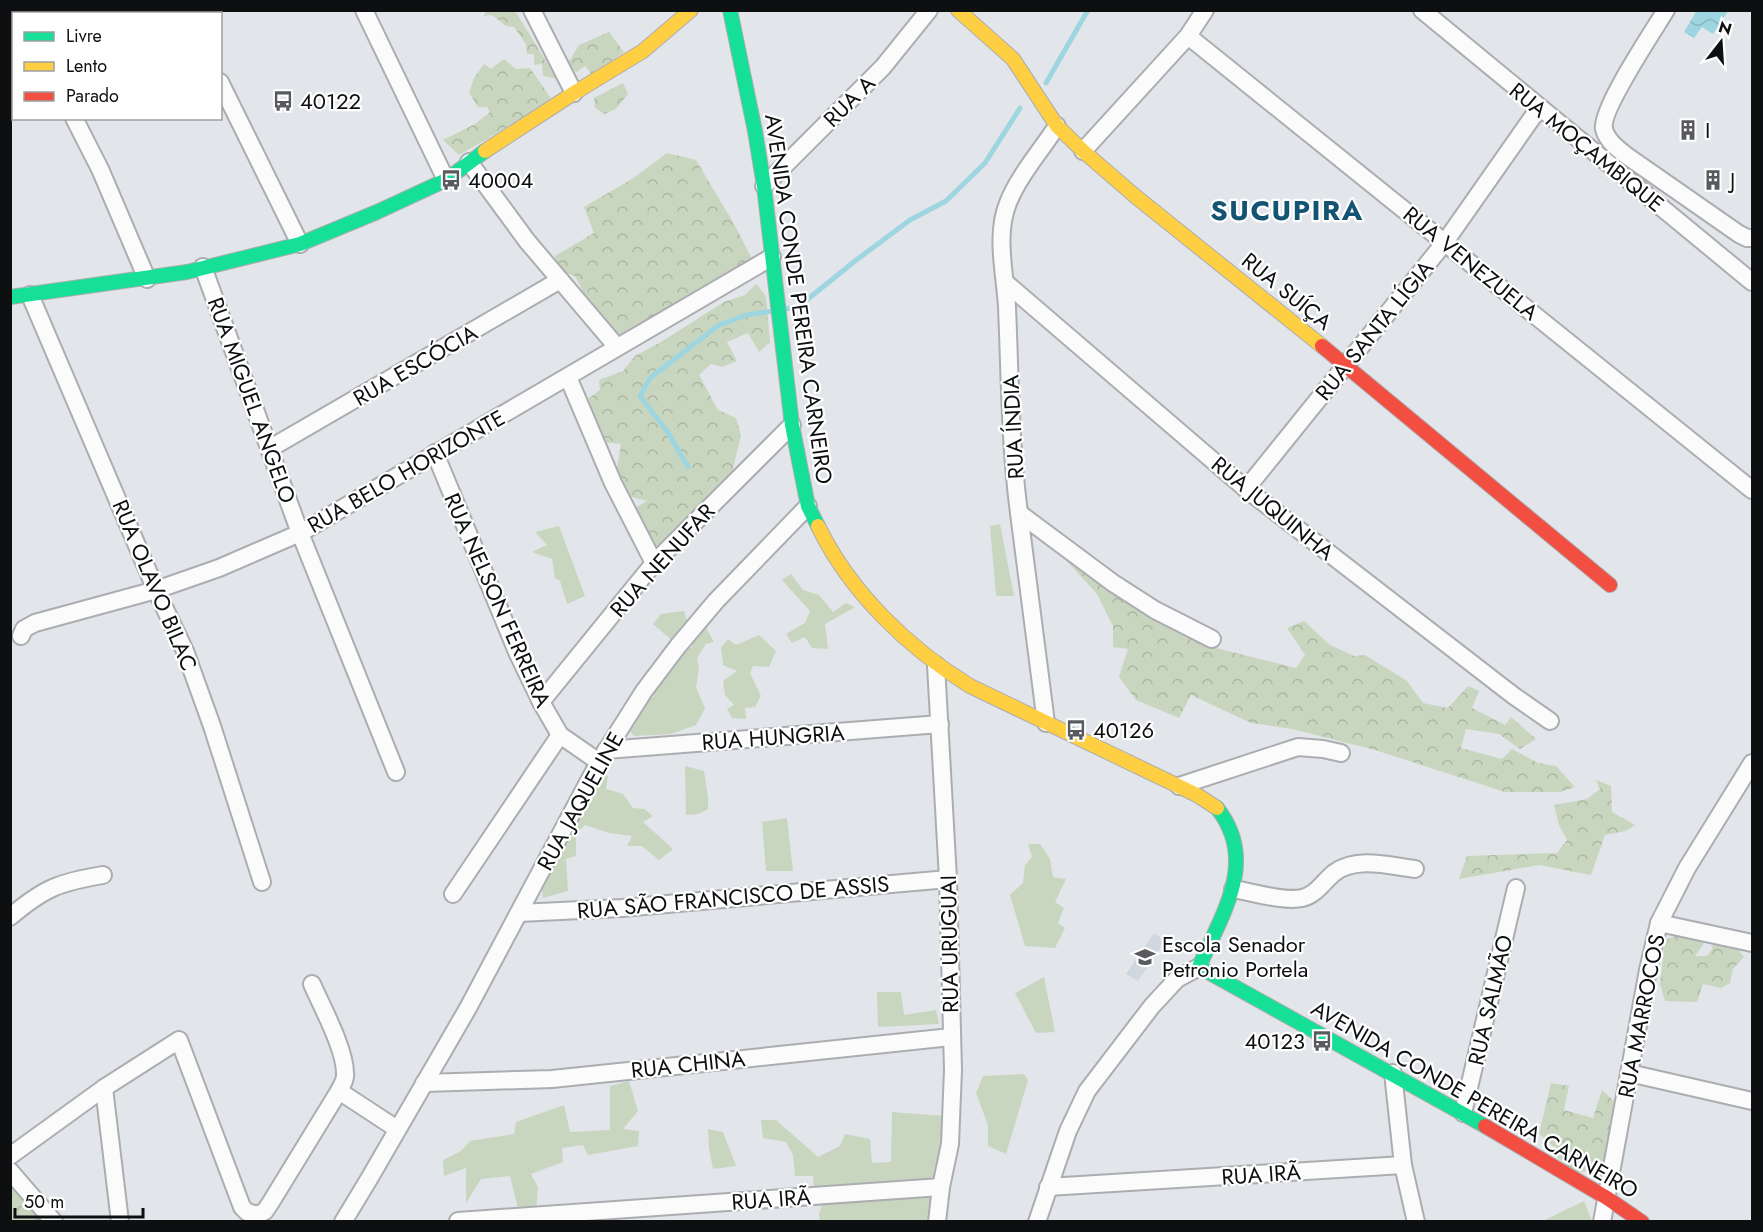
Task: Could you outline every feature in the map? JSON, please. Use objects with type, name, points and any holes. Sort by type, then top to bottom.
[{"type":"main road","points":[[10,297],[147,279],[204,267],[300,244],[377,212],[446,180],[574,93],[643,51],[691,10]]},
{"type":"main road","name":"AVENIDA CONDE PEREIRA CARNEIRO","points":[[730,10],[764,186],[792,425],[808,506],[836,560],[868,602],[936,665],[970,686],[1179,786],[1215,806],[1227,821],[1234,837],[1237,871],[1233,889],[1199,967],[1393,1072],[1642,1221]]},
{"type":"main road","name":"RUA SUÍÇA","points":[[958,10],[1012,59],[1058,126],[1083,151],[1135,196],[1346,365],[1610,585]]},
{"type":"street","points":[[364,10],[446,180]]},
{"type":"street","points":[[532,10],[574,93]]},
{"type":"street","name":"RUA A","points":[[764,186],[883,67],[929,10]]},
{"type":"street","points":[[1083,151],[1188,36],[1205,10]]},
{"type":"street","name":"RUA MOÇAMBIQUE","points":[[1422,10],[1752,282]]},
{"type":"street","points":[[1666,10],[1604,118],[1607,137],[1615,147],[1739,234],[1752,238]]},
{"type":"street","name":"RUA VENEZUELA","points":[[1188,36],[1752,490]]},
{"type":"street","points":[[222,86],[300,244]]},
{"type":"street","name":"RUA SANTA LÍGIA","points":[[1246,489],[1445,242],[1539,108]]},
{"type":"street","points":[[75,120],[100,169],[147,279]]},
{"type":"street","name":"RUA ÍNDIA","points":[[1018,513],[1011,440],[1006,283],[1001,238],[1008,202],[1058,126]]},
{"type":"street","points":[[470,162],[527,241],[618,347]]},
{"type":"street","name":"RUA BELO HORIZONTE","points":[[21,636],[24,629],[35,623],[156,590],[219,568],[300,533],[772,257]]},
{"type":"street","name":"RUA MIGUEL ANGELO","points":[[204,267],[300,533],[396,772]]},
{"type":"street","name":"RUA ESCÓCIA","points":[[269,449],[560,280]]},
{"type":"street","name":"RUA JUQUINHA","points":[[1006,283],[1246,489],[1514,696],[1550,721]]},
{"type":"street","name":"RUA OLAVO BILAC","points":[[30,295],[156,590],[185,651],[212,726],[262,882]]},
{"type":"street","points":[[568,377],[614,483],[654,563]]},
{"type":"street","name":"RUA NENUFAR","points":[[541,702],[654,563],[792,425]]},
{"type":"street","name":"RUA NELSON FERREIRA","points":[[435,453],[517,652],[541,702],[560,735],[602,756]]},
{"type":"street","name":"RUA JAQUELINE","points":[[343,1221],[468,1008],[602,756],[644,691],[716,601],[808,506]]},
{"type":"street","points":[[1018,513],[1113,583],[1155,610],[1212,639]]},
{"type":"street","points":[[1018,513],[1046,723]]},
{"type":"street","name":"RUA URUGUAI","points":[[936,665],[948,879],[953,1107],[950,1144],[937,1221]]},
{"type":"street","name":"RUA HUNGRIA","points":[[602,756],[940,724]]},
{"type":"street","points":[[453,894],[560,735]]},
{"type":"street","points":[[1179,786],[1298,747],[1341,753]]},
{"type":"street","name":"RUA MARROCOS","points":[[1602,1221],[1648,970],[1659,924],[1687,868],[1745,788],[1752,763]]},
{"type":"street","points":[[1233,889],[1299,899],[1310,895],[1334,873],[1346,866],[1360,864],[1415,869]]},
{"type":"street","points":[[10,917],[33,897],[52,887],[103,875]]},
{"type":"street","name":"RUA SÃO FRANCISCO DE ASSIS","points":[[519,913],[622,908],[948,879]]},
{"type":"street","name":"RUA SALMÃO","points":[[1463,1113],[1516,888]]},
{"type":"street","points":[[1659,924],[1752,943]]},
{"type":"street","points":[[1037,1221],[1068,1131],[1087,1091],[1146,1014],[1177,979],[1199,967]]},
{"type":"street","points":[[10,1156],[104,1088],[179,1040],[242,1207],[253,1215],[258,1215],[271,1202],[345,1078],[343,1060],[312,984]]},
{"type":"street","name":"RUA CHINA","points":[[424,1083],[552,1079],[951,1037]]},
{"type":"street","points":[[1393,1072],[1402,1165],[1416,1221]]},
{"type":"street","points":[[1629,1073],[1752,1101]]},
{"type":"street","points":[[104,1088],[120,1221]]},
{"type":"street","points":[[339,1091],[397,1129]]},
{"type":"street","name":"RUA IRÃ","points":[[1048,1187],[1402,1165]]},
{"type":"street","points":[[10,1171],[54,1221]]},
{"type":"street","name":"RUA IRÃ","points":[[458,1221],[941,1187]]},
{"type":"shaded area","name":"Escola Senador Petronio Portela","points":[[1154,933],[1165,941],[1138,981],[1126,974]]},
{"type":"green space","points":[[486,11],[515,11],[557,79],[543,76],[542,64],[534,65],[534,54],[527,54],[526,44],[514,27],[506,26],[492,15],[484,16]]},
{"type":"green space","points":[[609,32],[624,52],[592,75],[585,66],[577,72],[570,69],[568,63],[579,45]]},
{"type":"green space","points":[[504,59],[516,69],[530,68],[553,101],[459,155],[443,140],[475,124],[490,112],[487,107],[478,107],[469,93],[474,78],[484,64],[491,69]]},
{"type":"green space","points":[[623,83],[628,94],[616,109],[604,114],[595,108],[594,98]]},
{"type":"green space","points":[[667,153],[696,160],[752,259],[629,342],[615,338],[580,303],[586,297],[575,276],[566,273],[556,265],[555,256],[594,233],[584,207],[632,179]]},
{"type":"green space","points":[[756,284],[766,296],[770,342],[759,352],[748,333],[727,342],[737,361],[722,367],[711,364],[699,375],[718,410],[736,418],[741,435],[732,480],[684,530],[651,553],[633,509],[647,501],[613,492],[621,444],[603,442],[586,415],[589,398],[600,390],[599,380],[623,371],[635,356],[724,302],[745,295]]},
{"type":"green space","points":[[1000,524],[1014,596],[996,596],[990,526]]},
{"type":"green space","points":[[559,526],[585,596],[567,604],[560,581],[555,578],[552,559],[532,552],[547,545],[535,532]]},
{"type":"green space","points":[[1066,560],[1203,640],[1204,645],[1296,668],[1305,655],[1287,628],[1304,621],[1330,645],[1354,656],[1365,655],[1407,681],[1423,703],[1448,708],[1468,686],[1479,691],[1472,708],[1505,725],[1511,717],[1536,739],[1520,749],[1499,734],[1466,729],[1461,748],[1502,759],[1512,749],[1538,763],[1556,766],[1575,787],[1560,792],[1505,792],[1375,750],[1292,729],[1251,723],[1191,695],[1179,718],[1136,700],[1119,677],[1128,649],[1113,647],[1113,626],[1097,594]]},
{"type":"green space","points":[[791,574],[803,590],[819,595],[833,612],[846,603],[855,607],[825,624],[828,649],[812,648],[805,637],[792,643],[786,634],[805,623],[810,611],[782,580]]},
{"type":"green space","points":[[684,611],[688,624],[674,642],[653,624],[661,614]]},
{"type":"green space","points":[[705,626],[714,642],[706,644],[697,658],[699,668],[696,687],[705,708],[696,725],[671,734],[634,736],[623,723],[642,703],[654,696],[650,683],[666,677],[671,655],[692,647],[696,631]]},
{"type":"green space","points":[[759,635],[776,651],[769,667],[753,666],[750,673],[761,696],[755,707],[745,708],[746,719],[732,718],[727,709],[734,705],[725,695],[723,681],[737,671],[723,665],[721,647],[728,639],[736,645]]},
{"type":"green space","points":[[685,766],[704,771],[708,809],[698,814],[686,815]]},
{"type":"green space","points":[[595,773],[608,776],[606,789],[623,794],[633,808],[644,809],[653,816],[643,822],[673,849],[659,860],[642,846],[627,846],[632,836],[609,833],[585,825],[576,834],[576,856],[566,859],[568,891],[543,898],[540,873]]},
{"type":"green space","points":[[1596,780],[1611,786],[1612,812],[1635,825],[1626,831],[1605,835],[1591,875],[1539,865],[1459,879],[1467,856],[1557,853],[1567,840],[1559,825],[1554,805],[1587,799],[1600,789]]},
{"type":"green space","points":[[787,818],[793,871],[766,871],[762,822]]},
{"type":"green space","points":[[1028,844],[1040,844],[1050,859],[1053,877],[1066,879],[1055,902],[1064,908],[1058,923],[1065,928],[1055,948],[1025,946],[1010,895],[1023,883],[1025,865],[1032,857]]},
{"type":"green space","points":[[1681,934],[1697,935],[1704,943],[1695,956],[1707,956],[1712,949],[1713,940],[1735,945],[1744,957],[1733,969],[1730,983],[1721,988],[1703,984],[1697,1002],[1665,1001],[1660,984],[1665,940]]},
{"type":"green space","points":[[1044,977],[1055,1032],[1036,1033],[1015,993]]},
{"type":"green space","points":[[877,992],[901,992],[904,1015],[936,1010],[939,1024],[878,1027]]},
{"type":"green space","points":[[1024,1074],[1028,1080],[1006,1154],[988,1146],[988,1125],[976,1093],[983,1076]]},
{"type":"green space","points":[[629,1081],[638,1111],[623,1129],[639,1131],[638,1146],[588,1155],[583,1145],[562,1148],[563,1162],[531,1174],[538,1187],[536,1211],[520,1217],[510,1176],[481,1179],[466,1203],[466,1168],[444,1176],[443,1160],[461,1151],[470,1141],[514,1134],[516,1122],[564,1105],[570,1132],[610,1130],[610,1086]]},
{"type":"green space","points":[[1551,1083],[1569,1086],[1564,1110],[1593,1118],[1602,1090],[1616,1103],[1609,1166],[1576,1173],[1556,1156],[1558,1150],[1539,1134]]},
{"type":"green space","points":[[892,1112],[945,1116],[938,1181],[814,1190],[813,1176],[795,1176],[793,1155],[786,1142],[763,1138],[761,1120],[776,1120],[818,1157],[840,1146],[845,1134],[870,1139],[872,1163],[891,1162]]},
{"type":"green space","points":[[708,1129],[723,1132],[736,1166],[713,1169]]},
{"type":"green space","points":[[10,1180],[48,1221],[11,1221]]},
{"type":"green space","points":[[933,1197],[931,1221],[820,1221],[819,1214],[824,1200]]},
{"type":"green space","points":[[1584,1201],[1592,1221],[1543,1221]]},
{"type":"water","points":[[1697,10],[1728,11],[1713,34],[1702,27],[1694,38],[1684,32]]},
{"type":"waterway","points":[[1046,83],[1088,10]]},
{"type":"waterway","points":[[785,309],[798,307],[910,220],[946,201],[985,163],[1020,108]]},
{"type":"waterway","points":[[688,467],[669,434],[640,396],[650,378],[719,325],[747,315],[773,311]]},
{"type":"traffic: fast","points":[[730,10],[764,186],[792,425],[808,506],[818,526]]},
{"type":"traffic: fast","points":[[10,297],[187,272],[300,244],[446,180],[485,151]]},
{"type":"traffic: fast","points":[[1217,808],[1229,828],[1235,848],[1236,868],[1226,907],[1199,967],[1485,1126]]},
{"type":"traffic: slow","points":[[485,151],[643,51],[691,10]]},
{"type":"traffic: slow","points":[[958,10],[1013,59],[1057,126],[1083,151],[1135,196],[1322,346]]},
{"type":"traffic: slow","points":[[818,526],[831,550],[864,596],[903,636],[947,671],[970,686],[1197,795],[1217,808]]},
{"type":"traffic: jam","points":[[1322,346],[1610,585]]},
{"type":"traffic: jam","points":[[1485,1126],[1607,1198],[1642,1222]]},
{"type":"place","name":"40122","points":[[283,101]]},
{"type":"place","name":"I","points":[[1688,130]]},
{"type":"place","name":"40004","points":[[451,180]]},
{"type":"place","name":"J","points":[[1713,180]]},
{"type":"place","name":"40126","points":[[1076,730]]},
{"type":"place","name":"Escola Senador Petronio Portela","points":[[1145,957]]},
{"type":"place","name":"40123","points":[[1322,1041]]},
{"type":"district","name":"SUCUPIRA","points":[[1287,210]]}]
